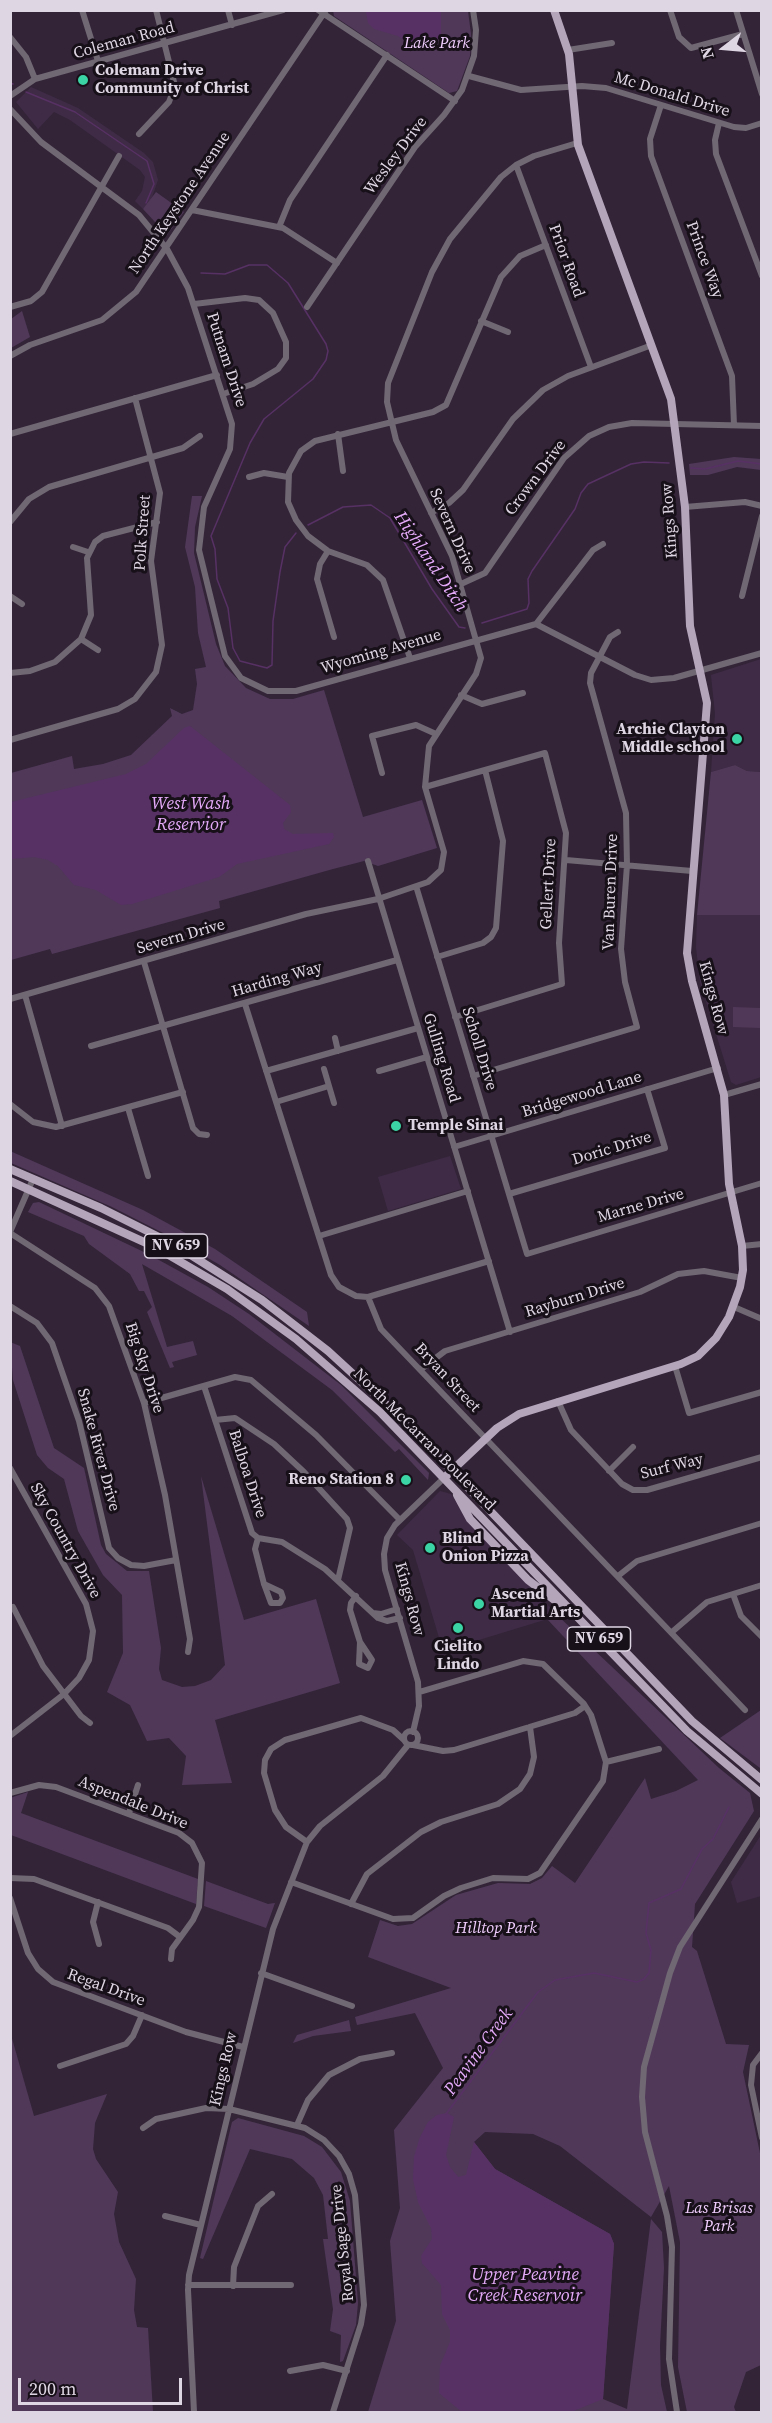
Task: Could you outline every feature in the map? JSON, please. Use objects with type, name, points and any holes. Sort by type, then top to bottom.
[{"type":"main road","name":"Kings Row","points":[[444,1478],[510,1418],[693,1359],[711,1344],[734,1307],[742,1278],[742,1246],[731,1193],[724,1095],[689,968],[687,937],[707,711],[701,670],[690,626],[685,507],[674,424],[669,391],[577,143],[568,50],[554,10]]},
{"type":"main road","name":"North McCarran Boulevard","points":[[10,1169],[153,1233],[254,1294],[296,1325],[358,1377],[692,1721],[762,1780]]},
{"type":"main road","name":"North McCarran Boulevard","points":[[10,1181],[155,1247],[248,1304],[348,1382],[456,1491],[466,1515],[528,1580],[580,1619],[687,1731],[762,1794]]},
{"type":"main road","points":[[248,1304],[254,1294]]},
{"type":"street","points":[[82,10],[98,61]]},
{"type":"street","points":[[139,134],[169,102],[173,93],[174,80],[156,10]]},
{"type":"street","points":[[228,10],[232,25]]},
{"type":"street","name":"Coleman Road","points":[[10,96],[35,79],[166,45],[284,10]]},
{"type":"street","name":"Wesley Drive","points":[[307,307],[415,147],[455,101],[469,76],[476,43],[473,10]]},
{"type":"street","points":[[670,10],[679,37],[691,48],[702,48],[743,34]]},
{"type":"street","points":[[736,10],[762,94]]},
{"type":"street","points":[[322,12],[455,101]]},
{"type":"street","name":"North Keystone Avenue","points":[[10,356],[30,345],[81,329],[112,314],[136,292],[167,249],[322,12]]},
{"type":"street","points":[[10,37],[30,63],[35,79]]},
{"type":"street","points":[[568,50],[612,43]]},
{"type":"street","points":[[279,227],[290,200],[387,55]]},
{"type":"street","name":"Mc Donald Drive","points":[[469,76],[513,89],[606,88],[740,128],[762,123]]},
{"type":"street","name":"Prince Way","points":[[661,105],[650,139],[651,156],[730,370],[734,386],[734,425]]},
{"type":"street","name":"Putnam Drive","points":[[10,110],[41,142],[102,185],[139,215],[167,249],[182,274],[194,304],[232,424],[231,443],[204,507],[199,550],[225,656],[237,674],[244,679]]},
{"type":"street","points":[[719,123],[715,140],[716,154],[762,276]]},
{"type":"street","name":"Severn Drive","points":[[10,999],[306,914],[378,899],[416,886],[438,875],[444,858],[425,787],[429,746],[480,664],[477,639],[452,556],[400,451],[391,422],[387,393],[390,375],[436,263],[450,239],[501,177],[516,165],[534,156],[577,143]]},
{"type":"street","points":[[10,307],[31,301],[42,292],[119,156]]},
{"type":"street","name":"Prior Road","points":[[516,165],[591,367]]},
{"type":"street","points":[[192,210],[279,227],[337,263]]},
{"type":"street","points":[[410,658],[386,586],[379,574],[367,565],[328,551],[308,536],[296,520],[288,502],[288,477],[296,458],[307,446],[338,434],[437,411],[446,405],[481,321],[506,269],[520,256],[546,245]]},
{"type":"street","points":[[194,304],[245,298],[258,300],[273,313],[286,342],[286,358],[278,369],[253,384],[223,394]]},
{"type":"street","points":[[481,321],[508,332]]},
{"type":"street","points":[[431,513],[449,503],[463,490],[513,419],[532,399],[555,382],[652,345]]},
{"type":"street","points":[[10,434],[217,375]]},
{"type":"street","name":"Polk Street","points":[[10,740],[118,709],[135,699],[156,672],[162,645],[151,561],[160,493],[135,398]]},
{"type":"street","name":"Crown Drive","points":[[461,584],[485,573],[564,459],[580,442],[599,431],[620,425],[762,426]]},
{"type":"street","points":[[338,434],[344,471]]},
{"type":"street","points":[[10,522],[23,505],[42,490],[183,448],[200,436]]},
{"type":"street","points":[[249,477],[264,473],[288,477]]},
{"type":"street","points":[[685,507],[745,502],[762,506]]},
{"type":"street","points":[[741,596],[762,516]]},
{"type":"street","points":[[10,673],[48,665],[66,655],[81,639],[88,624],[92,606],[88,552],[95,542],[103,536],[157,522]]},
{"type":"street","points":[[603,544],[593,550],[536,624],[635,675],[651,680],[668,680],[762,653]]},
{"type":"street","points":[[73,547],[88,552]]},
{"type":"street","points":[[328,551],[320,564],[317,579],[334,637]]},
{"type":"street","points":[[10,596],[22,604]]},
{"type":"street","name":"Wyoming Avenue","points":[[244,679],[268,691],[296,691],[536,624]]},
{"type":"street","name":"Van Buren Drive","points":[[473,1076],[637,1027],[625,982],[621,949],[627,865],[626,813],[590,683],[591,673],[610,637],[618,632]]},
{"type":"street","points":[[81,639],[98,651]]},
{"type":"street","points":[[461,695],[482,704],[523,693]]},
{"type":"street","points":[[382,773],[372,736],[416,725],[436,734]]},
{"type":"street","name":"Gellert Drive","points":[[455,1017],[562,984],[559,943],[566,860],[563,819],[545,753],[485,770]]},
{"type":"street","points":[[425,787],[485,770],[503,841],[496,928],[491,937],[483,943],[437,957]]},
{"type":"street","points":[[566,860],[692,871]]},
{"type":"street","name":"Gulling Road","points":[[368,861],[510,1332]]},
{"type":"street","name":"Scholl Drive","points":[[416,886],[527,1254]]},
{"type":"street","name":"Harding Way","points":[[91,1046],[397,960]]},
{"type":"street","points":[[144,962],[193,1128],[199,1134],[207,1136]]},
{"type":"street","points":[[25,995],[62,1126]]},
{"type":"street","points":[[245,1004],[334,1281],[349,1294],[368,1297],[489,1261]]},
{"type":"street","points":[[266,1071],[418,1028]]},
{"type":"street","points":[[335,1038],[338,1051]]},
{"type":"street","points":[[380,1071],[427,1057]]},
{"type":"street","name":"Bridgewood Lane","points":[[454,1148],[718,1068]]},
{"type":"street","points":[[324,1069],[334,1103]]},
{"type":"street","points":[[724,1095],[762,1084]]},
{"type":"street","points":[[276,1102],[329,1086]]},
{"type":"street","name":"Doric Drive","points":[[509,1194],[665,1148],[647,1089]]},
{"type":"street","points":[[10,1104],[33,1122],[47,1127],[62,1126],[183,1092]]},
{"type":"street","points":[[128,1108],[148,1176]]},
{"type":"street","points":[[10,1233],[33,1179]]},
{"type":"street","name":"Marne Drive","points":[[527,1254],[762,1183]]},
{"type":"street","points":[[319,1236],[468,1191]]},
{"type":"street","name":"Big Sky Drive","points":[[10,1233],[95,1288],[106,1299],[144,1403],[176,1560],[190,1639],[189,1652]]},
{"type":"street","points":[[742,1246],[762,1244]]},
{"type":"street","name":"Rayburn Drive","points":[[420,1370],[445,1351],[640,1292],[686,1272],[704,1271],[742,1278]]},
{"type":"street","name":"Bryan Street","points":[[368,1297],[381,1329],[745,1710]]},
{"type":"street","name":"Snake River Drive","points":[[10,1306],[38,1323],[52,1343],[79,1421],[109,1548],[118,1558],[131,1565],[144,1566],[176,1560]]},
{"type":"street","points":[[734,1307],[762,1319]]},
{"type":"street","points":[[675,1366],[689,1413],[762,1392]]},
{"type":"street","points":[[144,1403],[241,1376],[257,1385],[316,1435],[400,1520]]},
{"type":"street","name":"Balboa Drive","points":[[204,1386],[250,1530],[258,1538],[282,1542],[339,1580],[373,1612]]},
{"type":"street","name":"Surf Way","points":[[558,1401],[571,1430],[627,1487],[647,1490],[762,1457]]},
{"type":"street","points":[[215,1420],[235,1418],[258,1432],[290,1457],[347,1519],[350,1528],[339,1580]]},
{"type":"street","points":[[609,1471],[633,1447]]},
{"type":"street","name":"Sky Country Drive","points":[[10,1468],[86,1604],[92,1622],[93,1641],[89,1660],[80,1678],[64,1694],[10,1736]]},
{"type":"street","name":"Kings Row","points":[[194,2412],[188,2284],[261,1973],[291,1882],[307,1842],[320,1826],[383,1776],[413,1733],[419,1692],[384,1554],[387,1538],[400,1520],[444,1478]]},
{"type":"street","points":[[618,1576],[637,1561],[762,1523]]},
{"type":"street","points":[[258,1538],[255,1549],[264,1584]]},
{"type":"street","points":[[672,1632],[701,1605],[762,1585]]},
{"type":"street","points":[[733,1594],[741,1616],[762,1637]]},
{"type":"street","points":[[356,1596],[350,1607],[360,1642]]},
{"type":"street","points":[[13,1607],[43,1666],[90,1723]]},
{"type":"street","points":[[373,1612],[381,1614],[397,1610]]},
{"type":"street","points":[[373,1612],[382,1620],[399,1618]]},
{"type":"street","points":[[291,1882],[393,1919],[406,1920],[461,1888],[494,1878],[521,1879],[534,1876],[545,1868],[603,1781],[606,1762],[595,1724],[585,1706],[549,1667],[530,1660],[419,1692]]},
{"type":"street","points":[[393,1730],[408,1743],[450,1751],[575,1713],[585,1706]]},
{"type":"street","points":[[307,1842],[286,1827],[274,1810],[264,1773],[265,1760],[271,1749],[285,1740],[357,1719],[371,1720],[393,1730],[413,1733],[426,1746]]},
{"type":"street","points":[[351,1904],[367,1874],[421,1832],[441,1822],[498,1804],[520,1789],[530,1774],[534,1757],[530,1727]]},
{"type":"street","name":"Kings Row","points":[[408,1743],[417,1740],[413,1733]]},
{"type":"street","points":[[606,1762],[659,1749]]},
{"type":"street","name":"Aspendale Drive","points":[[10,1793],[48,1785],[179,1833],[192,1843],[200,1856],[202,1871],[199,1906],[193,1920],[172,1949],[171,1959]]},
{"type":"street","points":[[129,1813],[138,1785]]},
{"type":"street","points":[[677,2412],[669,2359],[670,2230],[645,2132],[642,2097],[644,2067],[667,1982],[680,1947],[762,1819]]},
{"type":"street","points":[[10,1878],[34,1879],[168,1928],[180,1937]]},
{"type":"street","name":"Regal Drive","points":[[10,1898],[28,1953],[45,1977],[62,1987],[186,2032],[243,2047]]},
{"type":"street","points":[[98,1902],[93,1922],[99,1944]]},
{"type":"street","points":[[261,1973],[352,2006]]},
{"type":"street","points":[[60,2066],[126,2044],[133,2036],[142,2015]]},
{"type":"street","points":[[297,2125],[308,2100],[329,2075],[360,2059],[392,2053]]},
{"type":"street","points":[[762,2053],[751,2071],[753,2102],[759,2117],[762,2138]]},
{"type":"street","name":"Royal Sage Drive","points":[[143,2128],[150,2121],[176,2115],[213,2107],[229,2109],[297,2125],[315,2133],[345,2164],[353,2184],[364,2305],[362,2324],[333,2412]]},
{"type":"street","points":[[233,2286],[234,2267],[258,2206],[272,2194]]},
{"type":"street","points":[[165,2216],[201,2225]]},
{"type":"street","points":[[188,2284],[291,2285]]},
{"type":"street","points":[[290,2371],[323,2365],[347,2371]]},
{"type":"shaded area","points":[[31,87],[78,108],[144,153],[153,162],[158,180],[150,203],[143,209],[135,201],[142,191],[145,177],[140,170],[70,120],[54,112],[38,129],[16,102]]},
{"type":"shaded area","name":"Archie Clayton Middle school","points":[[761,659],[761,772],[747,771],[735,765],[711,772],[715,714],[711,675]]},
{"type":"shaded area","points":[[697,915],[761,915],[761,1077],[736,1085],[731,1082],[700,982],[696,947]]},
{"type":"shaded area","points":[[450,1156],[461,1189],[388,1211],[378,1177]]},
{"type":"shaded area","points":[[440,1491],[451,1494],[471,1526],[537,1593],[556,1614],[554,1617],[443,1651],[413,1550],[397,1535]]},
{"type":"shaded area","points":[[761,1835],[761,1896],[737,1903],[731,1882]]},
{"type":"green space","name":"Lake Park","points":[[333,10],[468,11],[471,34],[470,56],[457,91],[449,93],[334,16]]},
{"type":"green space","points":[[156,192],[184,212],[167,235],[143,209]]},
{"type":"green space","points":[[22,311],[30,337],[11,348],[11,319]]},
{"type":"green space","points":[[734,457],[761,459],[761,470],[737,467],[708,475],[690,475],[689,464]]},
{"type":"green space","points":[[192,496],[202,496],[195,527],[194,553],[216,644],[225,666],[246,688],[270,699],[293,699],[324,690],[363,817],[422,800],[437,848],[378,866],[364,861],[333,869],[219,901],[220,908],[52,954],[50,949],[11,960],[11,773],[72,756],[74,769],[103,764],[131,755],[172,716],[170,708],[182,714],[193,710],[197,684],[195,669],[206,667],[198,633],[195,587],[185,547]]},
{"type":"green space","points":[[735,765],[747,771],[761,772],[761,915],[697,915],[711,772]]},
{"type":"green space","points":[[733,1007],[760,1008],[760,1028],[733,1027]]},
{"type":"green space","points":[[10,1151],[143,1210],[215,1249],[307,1312],[309,1326],[220,1265],[173,1238],[112,1207],[11,1163]]},
{"type":"green space","points":[[39,1202],[148,1254],[208,1287],[249,1314],[341,1385],[429,1473],[428,1480],[399,1449],[395,1452],[332,1390],[232,1316],[142,1264],[167,1347],[193,1341],[197,1355],[172,1362],[174,1367],[170,1368],[147,1312],[152,1307],[144,1291],[139,1291],[130,1274],[89,1244],[84,1236],[28,1212],[33,1203]]},
{"type":"green space","points":[[10,1342],[20,1346],[54,1448],[84,1468],[101,1545],[106,1554],[127,1571],[149,1571],[161,1648],[159,1669],[162,1680],[182,1687],[195,1686],[211,1680],[225,1665],[201,1476],[244,1620],[316,1599],[340,1683],[215,1720],[232,1783],[182,1785],[186,1756],[169,1738],[147,1741],[130,1705],[107,1692],[123,1653],[122,1595],[103,1575],[78,1531],[64,1479],[48,1468],[37,1455],[13,1380]]},
{"type":"green space","points":[[556,1614],[719,1768],[750,1793],[754,1811],[695,1904],[692,1947],[697,1951],[726,2044],[749,2045],[743,2072],[761,2158],[761,2365],[746,2372],[734,2407],[736,2412],[687,2412],[678,2367],[680,2242],[669,2186],[651,2217],[560,2146],[533,2134],[485,2132],[474,2142],[495,2169],[610,2234],[614,2244],[603,2399],[627,2409],[651,2219],[662,2232],[664,2268],[660,2346],[661,2385],[667,2412],[368,2412],[396,2321],[390,2241],[400,2208],[394,2130],[443,2068],[415,2013],[357,2025],[355,2017],[451,1988],[368,1957],[380,1920],[398,1926],[412,1924],[456,1895],[498,1883],[530,1884],[542,1878],[552,1866],[575,1883],[645,1778],[651,1799],[676,1791],[698,1780],[548,1620]]},
{"type":"green space","points":[[761,1710],[762,1767],[760,1768],[720,1738]]},
{"type":"green space","points":[[28,1792],[21,1813],[198,1879],[196,1904],[11,1835],[10,1798]]},
{"type":"green space","points":[[206,1881],[268,1904],[275,1903],[266,1928],[204,1906]]},
{"type":"green space","points":[[349,2020],[351,2031],[313,2036],[293,2043],[297,2035]]},
{"type":"green space","points":[[11,2035],[34,2116],[107,2094],[95,2123],[93,2149],[96,2159],[118,2192],[114,2214],[119,2242],[136,2279],[134,2310],[137,2327],[148,2328],[153,2412],[11,2412]]},
{"type":"green space","points":[[238,2118],[304,2136],[322,2147],[341,2172],[350,2201],[358,2303],[356,2325],[343,2361],[340,2362],[341,2335],[330,2331],[333,2309],[323,2239],[328,2239],[323,2195],[314,2178],[292,2159],[250,2149],[203,2259],[200,2258],[232,2122]]},
{"type":"water","points":[[366,11],[441,11],[441,35],[433,46],[418,49],[398,36],[374,29],[368,23]]},
{"type":"water","name":"West Wash Reservior","points":[[190,726],[290,805],[291,812],[283,823],[284,829],[293,834],[333,833],[334,837],[329,844],[237,864],[219,877],[132,904],[121,905],[96,890],[74,885],[58,866],[48,860],[34,857],[11,859],[11,802],[126,774],[146,764],[184,728]]},
{"type":"water","name":"Upper Peavine Creek Reservoir","points":[[447,2113],[454,2117],[446,2155],[450,2167],[458,2177],[466,2175],[474,2142],[495,2169],[610,2234],[614,2244],[603,2399],[571,2412],[462,2412],[439,2393],[440,2366],[450,2342],[450,2330],[442,2314],[441,2285],[422,2263],[421,2256],[432,2239],[431,2228],[418,2202],[413,2179],[414,2157],[420,2137],[428,2122],[437,2115]]},
{"type":"waterway","name":"Highland Ditch","points":[[26,92],[75,112],[147,161],[154,184],[146,203]]},
{"type":"waterway","name":"Highland Ditch","points":[[201,273],[225,274],[249,265],[267,265],[288,283],[326,344],[328,351],[326,360],[313,379],[264,419],[250,443],[211,536],[215,549],[217,579],[228,608],[233,648],[240,661],[267,668],[272,665],[273,621],[280,572],[285,547],[296,533]]},
{"type":"waterway","name":"Highland Ditch","points":[[691,468],[705,469],[738,461],[762,464]]},
{"type":"waterway","name":"Highland Ditch","points":[[482,623],[527,609],[528,579],[575,509],[581,493],[588,484],[631,464],[669,463]]},
{"type":"waterway","name":"Highland Ditch","points":[[308,525],[343,507],[371,505],[390,518],[432,589],[459,627],[465,628]]},
{"type":"waterway","name":"Peavine Creek","points":[[446,2114],[538,1992],[555,1980],[594,1973],[637,1982],[644,1979],[649,1973],[651,1950],[646,1933],[649,1903],[681,1889],[702,1849],[713,1839],[729,1807]]},
{"type":"place","name":"Coleman Drive Community of Christ","points":[[83,80]]},
{"type":"place","name":"Archie Clayton Middle school","points":[[737,739]]},
{"type":"place","name":"Temple Sinai","points":[[396,1126]]},
{"type":"place","name":"Reno Station 8","points":[[406,1480]]},
{"type":"place","name":"Blind Onion Pizza","points":[[430,1548]]},
{"type":"place","name":"Ascend Martial Arts","points":[[479,1604]]},
{"type":"place","name":"Cielito Lindo","points":[[458,1628]]},
{"type":"park label","name":"Hilltop Park","points":[[496,1929]]},
{"type":"park label","name":"Las Brisas Park","points":[[719,2218]]}]
